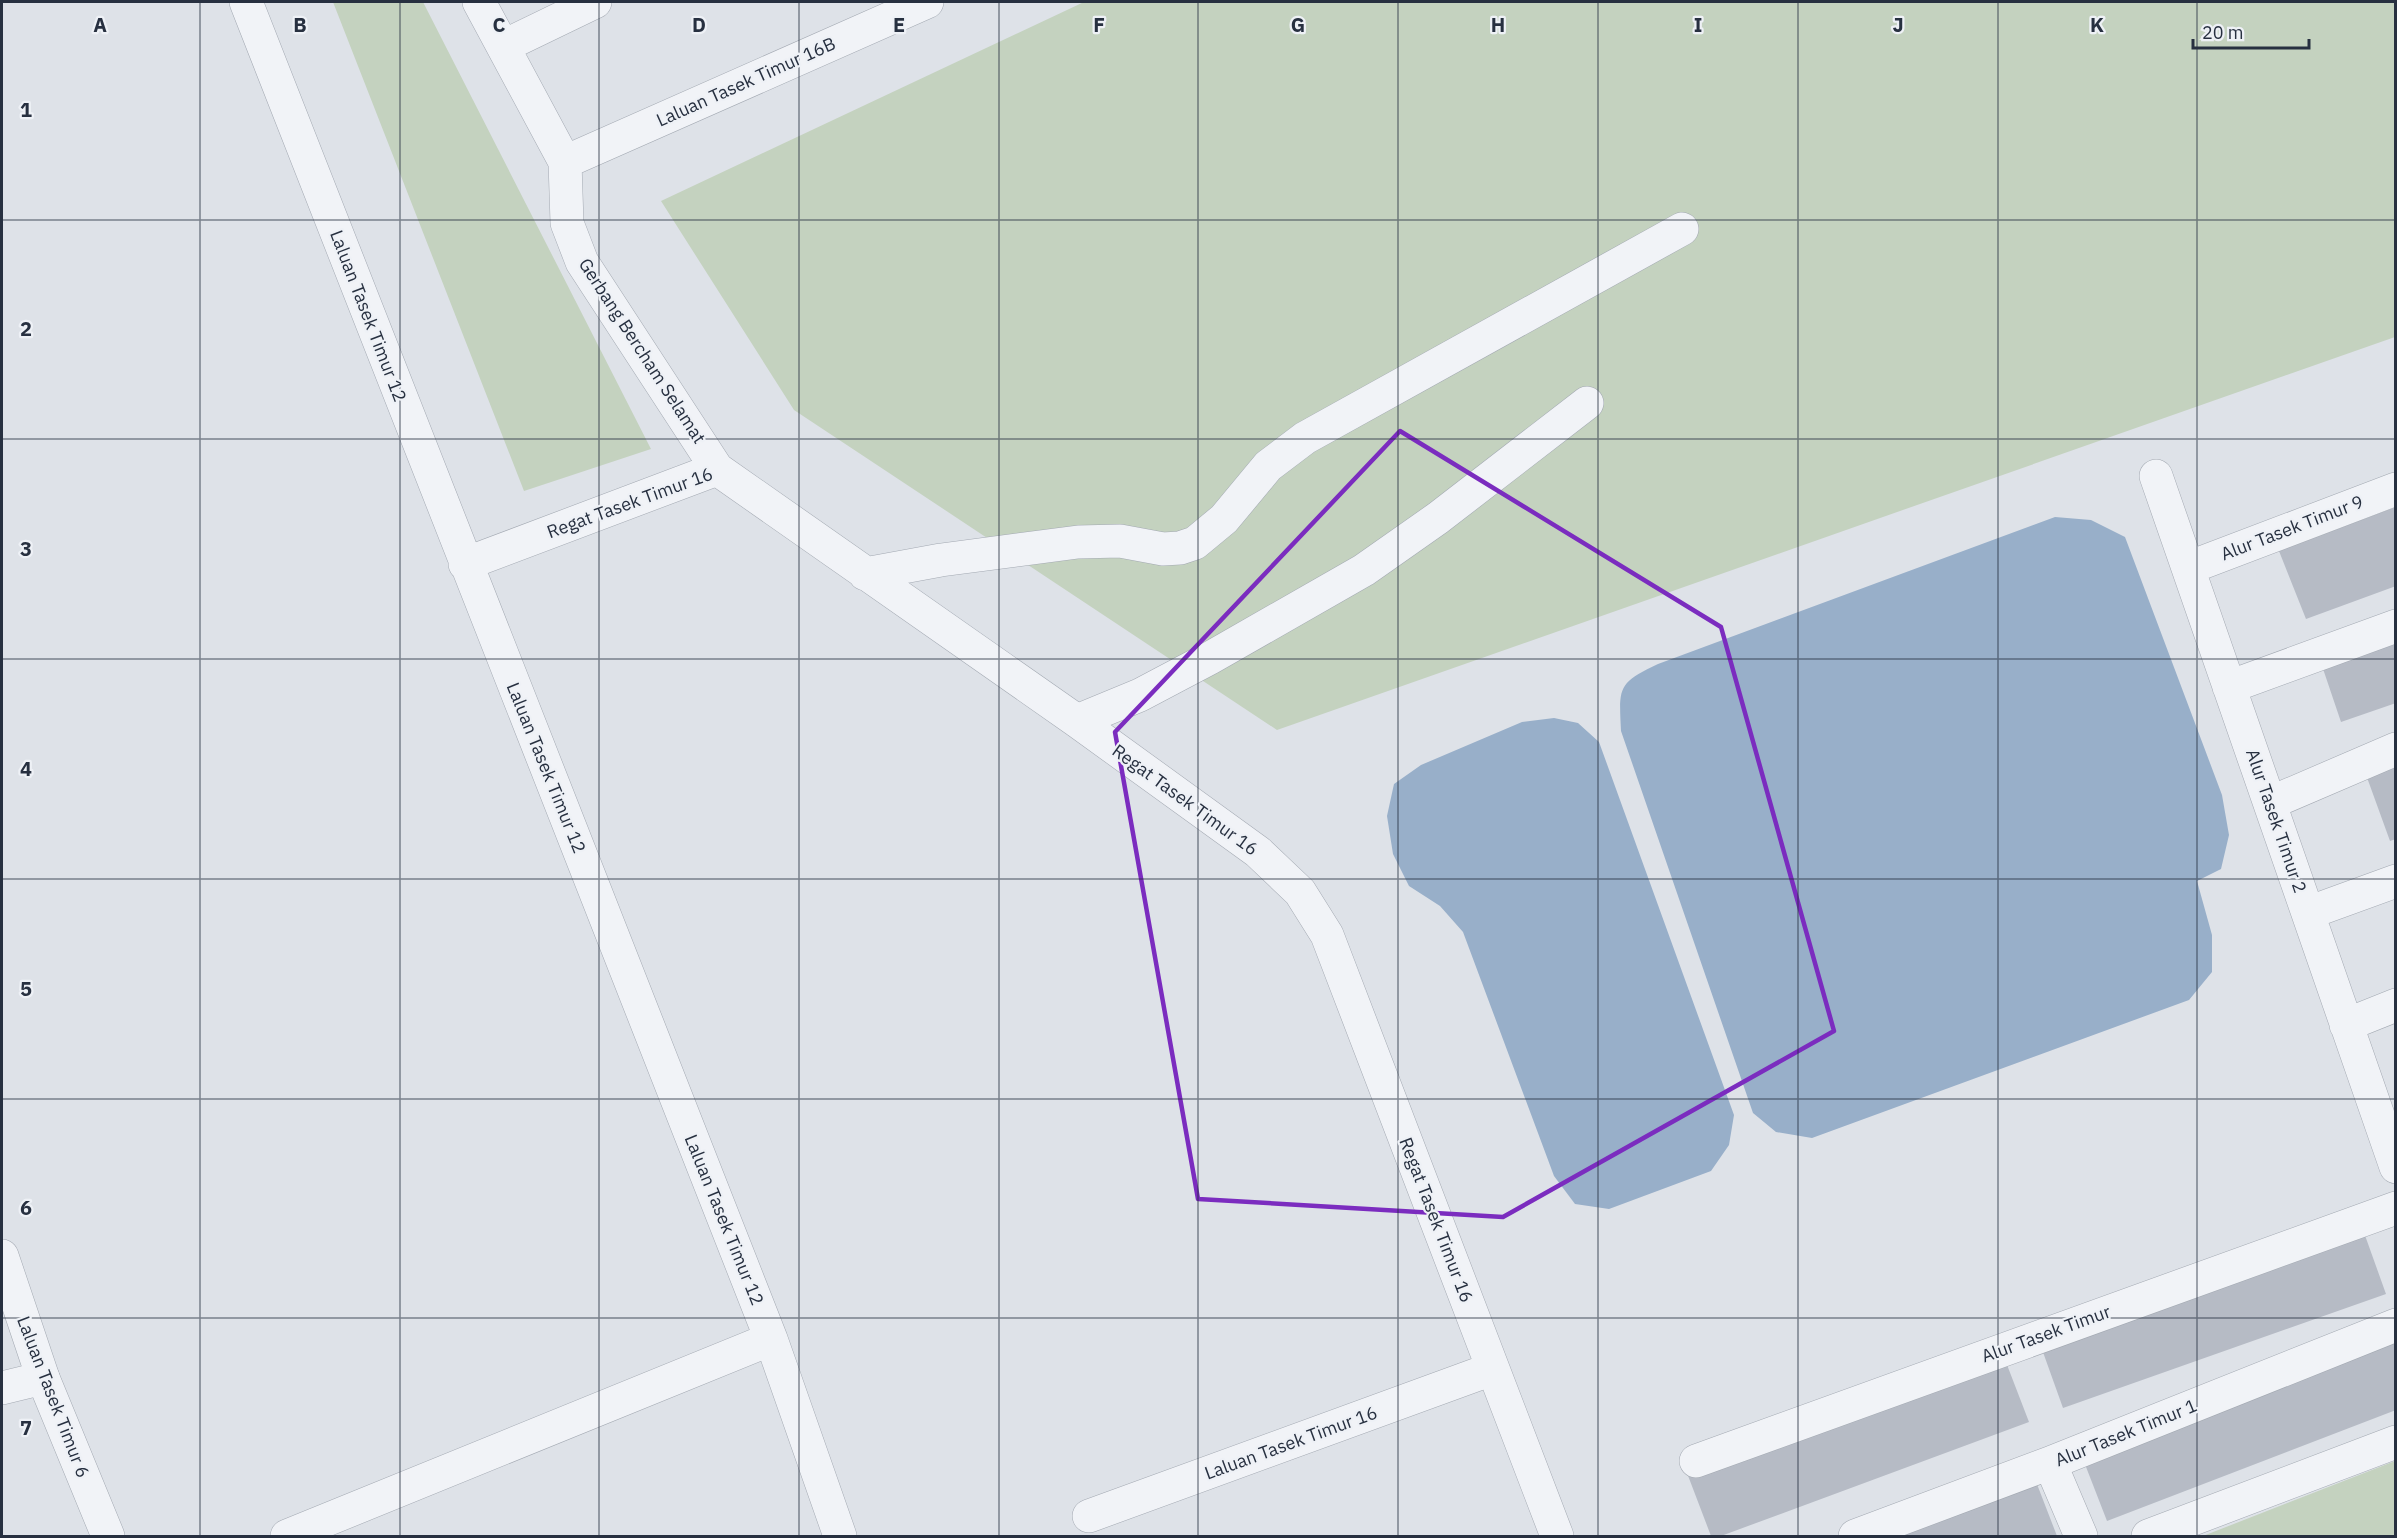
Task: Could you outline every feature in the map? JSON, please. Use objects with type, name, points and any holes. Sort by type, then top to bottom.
[{"type":"street","name":"Laluan Tasek Timur 12","points":[[246,2],[771,1339],[840,1536]]},
{"type":"street","name":"Gerbang Bercham Selamat","points":[[479,2],[565,162],[567,223],[582,262],[717,469]]},
{"type":"street","points":[[504,46],[595,2]]},
{"type":"street","name":"Laluan Tasek Timur 16B","points":[[565,162],[927,2]]},
{"type":"street","points":[[865,574],[941,560],[1078,542],[1120,541],[1163,549],[1180,548],[1195,543],[1224,519],[1268,466],[1305,438],[1682,229]]},
{"type":"street","points":[[1077,721],[1140,695],[1210,658],[1364,570],[1438,518],[1587,403]]},
{"type":"street","name":"Regat Tasek Timur 16","points":[[465,564],[717,469],[1077,721],[1258,852],[1300,892],[1327,935],[1557,1536]]},
{"type":"street","name":"Alur Tasek Timur 2","points":[[2156,476],[2396,1167]]},
{"type":"street","name":"Alur Tasek Timur 9","points":[[2188,568],[2396,489]]},
{"type":"street","points":[[2229,687],[2396,626]]},
{"type":"street","points":[[2270,803],[2396,749]]},
{"type":"street","points":[[2308,913],[2396,881]]},
{"type":"street","points":[[2346,1025],[2396,1005]]},
{"type":"street","name":"Alur Tasek Timur","points":[[1696,1461],[2396,1208]]},
{"type":"street","name":"Laluan Tasek Timur 6","points":[[2,1256],[43,1378],[108,1536]]},
{"type":"street","name":"Alur Tasek Timur 1","points":[[1855,1536],[2050,1463],[2396,1324]]},
{"type":"street","points":[[287,1536],[771,1339]]},
{"type":"street","name":"Laluan Tasek Timur 16","points":[[1089,1516],[1492,1370]]},
{"type":"street","points":[[2,1388],[43,1378]]},
{"type":"street","points":[[2148,1536],[2396,1442]]},
{"type":"street","points":[[2050,1463],[2081,1536]]},
{"type":"highlighted area","points":[[1400,431],[1721,627],[1834,1031],[1503,1217],[1198,1199],[1115,732]]},
{"type":"green space","points":[[333,2],[423,2],[651,449],[524,491]]},
{"type":"green space","points":[[1084,2],[2395,2],[2395,337],[1277,730],[794,410],[661,201]]},
{"type":"green space","points":[[2395,1461],[2395,1536],[2203,1536]]},
{"type":"water","points":[[2055,517],[2091,520],[2125,537],[2222,795],[2229,835],[2221,869],[2197,881],[2212,935],[2212,972],[2189,1000],[1812,1138],[1776,1132],[1753,1113],[1621,731],[1620,705],[1623,688],[1635,676],[1658,664]]},
{"type":"water","points":[[1554,718],[1578,723],[1599,742],[1734,1115],[1729,1145],[1711,1171],[1609,1209],[1575,1204],[1554,1176],[1463,932],[1440,906],[1409,886],[1393,854],[1387,816],[1394,784],[1421,765],[1522,722]]},
{"type":"building","points":[[2396,507],[2396,586],[2306,619],[2279,551]]},
{"type":"building","points":[[2396,631],[2396,703],[2341,722],[2319,657]]},
{"type":"building","points":[[2396,761],[2396,839],[2390,841],[2365,772]]},
{"type":"building","points":[[2362,1227],[2386,1294],[2063,1408],[2039,1341]]},
{"type":"building","points":[[2396,1333],[2396,1410],[2107,1521],[2081,1454]]},
{"type":"building","points":[[2004,1357],[2029,1422],[1721,1536],[1711,1536],[1687,1473]]},
{"type":"building","points":[[2035,1479],[2057,1536],[1880,1536]]}]
